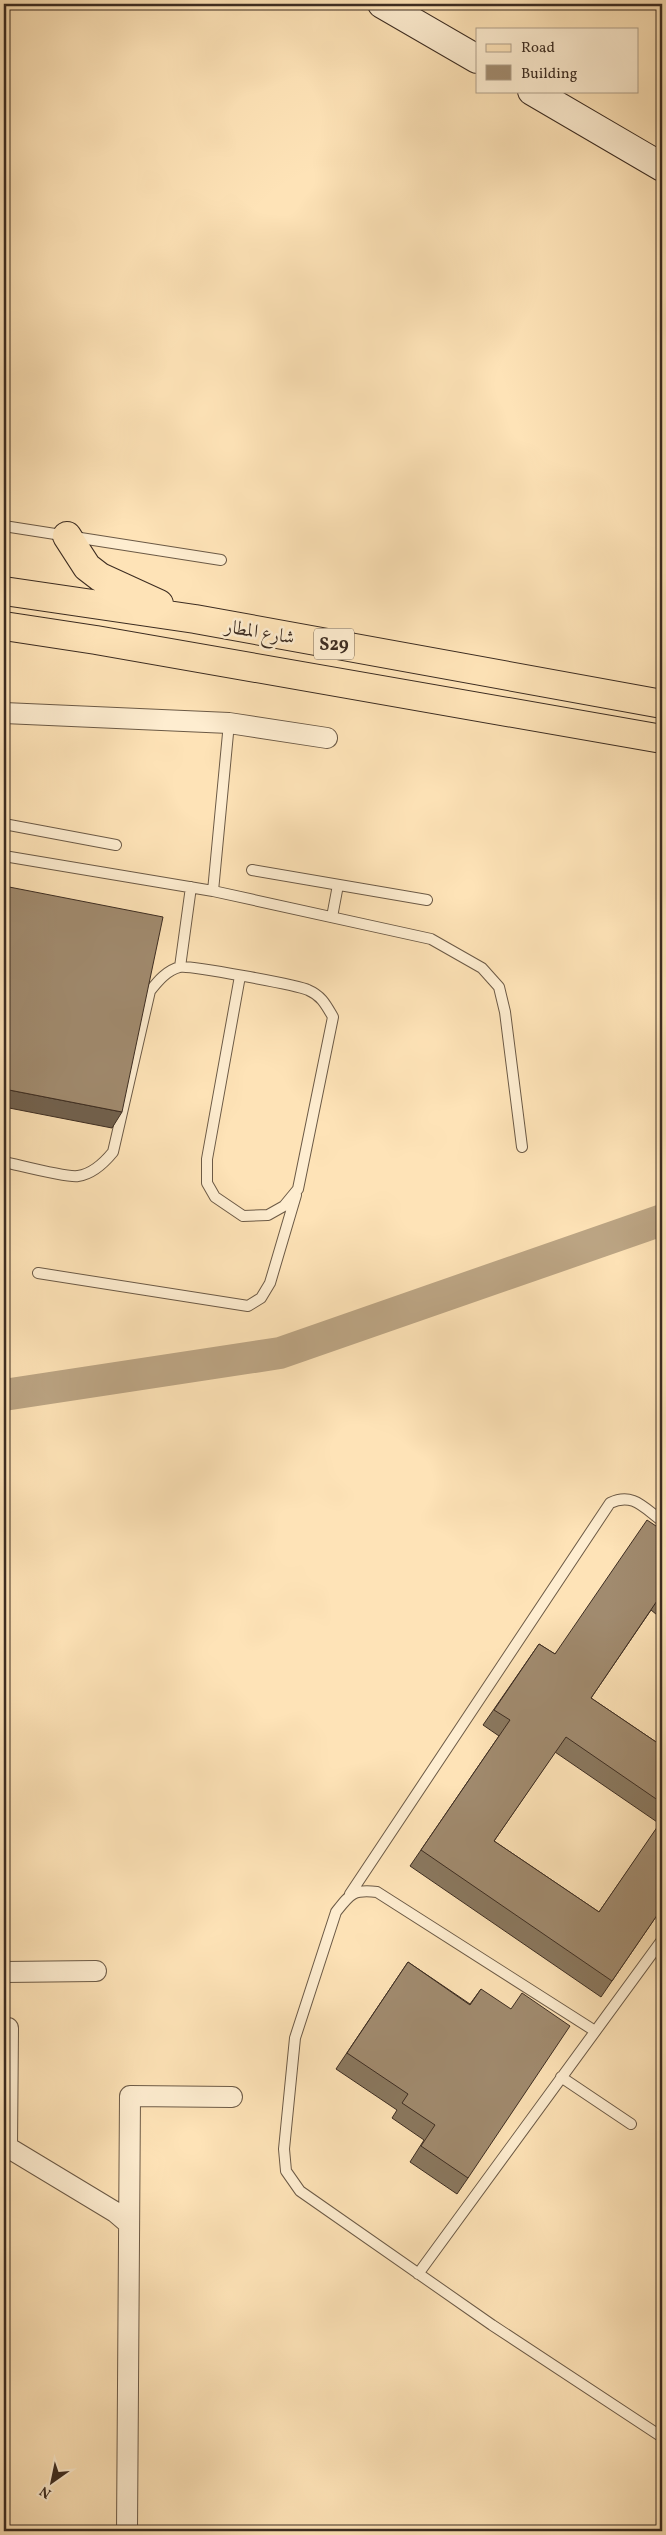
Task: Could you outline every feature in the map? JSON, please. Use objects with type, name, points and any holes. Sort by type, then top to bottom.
[{"type":"main road","points":[[67,536],[87,567],[100,577],[195,619]]},
{"type":"main road","name":"شارع المطار","points":[[4,591],[195,619],[662,704]]},
{"type":"main road","name":"شارع المطار","points":[[4,626],[96,640],[662,739]]},
{"type":"main road","points":[[4,637],[96,640]]},
{"type":"street","points":[[399,10],[476,58]]},
{"type":"street","points":[[534,92],[662,167]]},
{"type":"street","points":[[4,713],[229,723],[327,738]]},
{"type":"street","points":[[4,1972],[96,1971]]},
{"type":"street","points":[[8,2028],[6,2146],[115,2212],[129,2224]]},
{"type":"street","points":[[124,2530],[130,2096],[232,2097]]},
{"type":"lane","points":[[4,526],[221,560]]},
{"type":"lane","points":[[213,891],[229,723]]},
{"type":"lane","points":[[4,824],[116,845]]},
{"type":"lane","points":[[4,856],[213,891],[431,938],[482,968],[498,986],[506,1012],[522,1147]]},
{"type":"lane","points":[[252,870],[428,900]]},
{"type":"lane","points":[[332,917],[338,885]]},
{"type":"lane","points":[[180,967],[191,887]]},
{"type":"lane","points":[[4,1162],[77,1176],[94,1170],[113,1152],[150,991],[162,976],[180,967],[307,989],[323,999],[333,1017],[298,1189],[270,1283],[261,1298],[248,1306],[38,1273]]},
{"type":"lane","points":[[240,976],[206,1159],[207,1183],[215,1198],[243,1216],[268,1215],[284,1206],[298,1189]]},
{"type":"lane","points":[[662,1521],[634,1500],[621,1498],[610,1504],[349,1896],[336,1912],[294,2038],[284,2144],[286,2171],[300,2192],[418,2274],[662,2437]]},
{"type":"lane","points":[[349,1896],[360,1890],[377,1892],[595,2032]]},
{"type":"lane","points":[[418,2274],[662,1940]]},
{"type":"lane","points":[[562,2077],[631,2124]]},
{"type":"building","points":[[4,886],[163,917],[122,1112],[4,1089]]},
{"type":"building","points":[[647,1520],[662,1530],[662,1595],[591,1698],[662,1746],[662,1803],[566,1737],[494,1841],[599,1912],[662,1820],[662,1908],[612,1981],[421,1850],[510,1720],[494,1710],[539,1644],[555,1654]]},
{"type":"building","points":[[408,1962],[470,2005],[481,1989],[511,2009],[522,1993],[570,2026],[468,2178],[421,2146],[435,2125],[402,2103],[408,2094],[347,2053]]},
{"type":"waterway","points":[[4,1395],[280,1353],[662,1220]]}]
